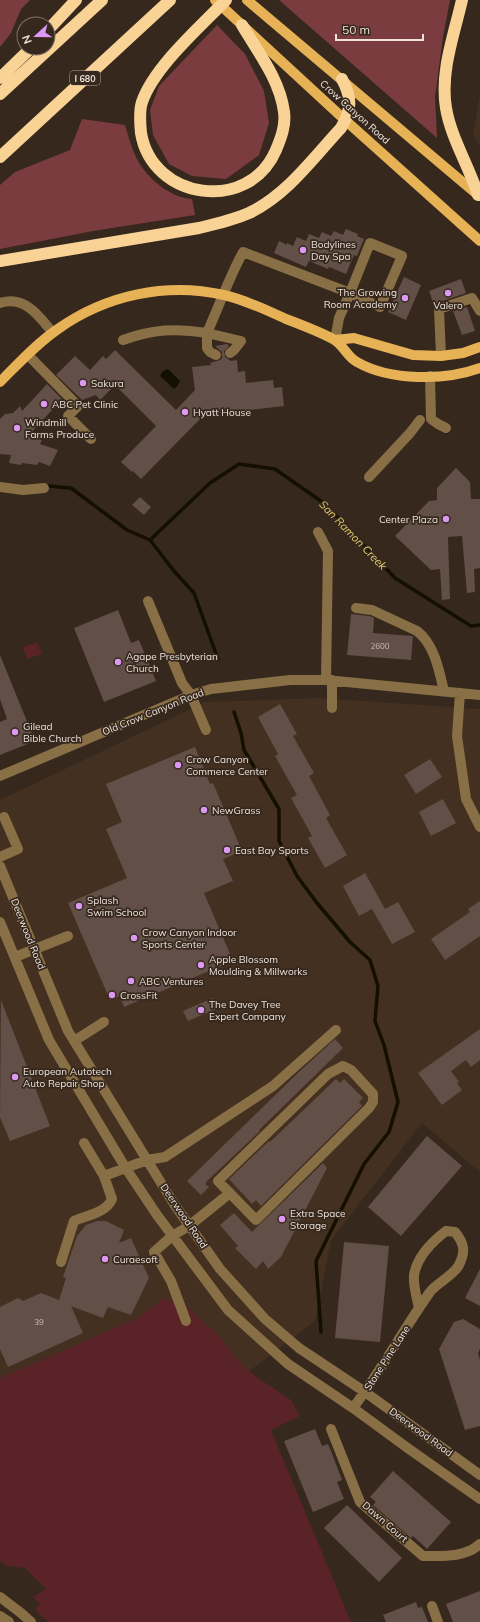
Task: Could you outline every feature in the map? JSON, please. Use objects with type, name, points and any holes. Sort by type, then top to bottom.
[{"type":"highway","points":[[56,21],[76,0]]},
{"type":"highway","points":[[0,94],[102,0]]},
{"type":"highway","name":"I 680","points":[[0,157],[170,0]]},
{"type":"highway","points":[[226,0],[162,67],[148,87],[141,104],[140,125],[143,144],[152,162],[167,176],[184,187],[207,192],[227,190],[246,183],[261,173],[273,157],[282,136],[284,113],[280,94],[271,74],[242,25]]},
{"type":"highway","points":[[462,0],[446,67],[444,89],[446,109],[456,140],[479,196]]},
{"type":"highway","points":[[0,78],[23,56]]},
{"type":"highway","points":[[0,261],[199,228],[224,222],[249,213],[271,200],[292,182],[341,128],[350,104],[348,91],[342,80]]},
{"type":"main road","name":"Crow Canyon Road","points":[[215,0],[345,120],[480,241]]},
{"type":"main road","name":"Crow Canyon Road","points":[[247,0],[479,196]]},
{"type":"main road","points":[[0,382],[53,333],[78,316],[102,304],[126,296],[151,291],[177,290],[224,295],[249,303],[335,340],[355,362],[382,373],[400,376],[453,375],[480,368]]},
{"type":"main road","points":[[335,340],[354,338],[413,356],[441,356],[463,353],[480,346]]},
{"type":"street","points":[[216,355],[210,352],[207,348],[207,333],[231,275],[243,252],[350,294],[380,307],[402,256],[370,243],[350,294],[339,318],[335,340]]},
{"type":"street","points":[[441,356],[439,309],[472,298],[480,311]]},
{"type":"street","points":[[0,303],[19,302],[28,306],[37,313],[53,333]]},
{"type":"street","points":[[123,340],[164,329],[186,330],[242,341],[230,353]]},
{"type":"street","points":[[28,355],[78,406],[68,416],[91,439]]},
{"type":"street","points":[[430,376],[431,419],[446,428]]},
{"type":"street","points":[[369,477],[410,433],[420,420]]},
{"type":"street","points":[[0,487],[23,490],[44,488]]},
{"type":"street","points":[[318,532],[328,551],[329,680],[332,708]]},
{"type":"street","points":[[148,601],[182,683],[191,695],[206,730]]},
{"type":"street","points":[[356,608],[372,610],[417,631],[423,636],[436,660],[444,692]]},
{"type":"street","name":"Old Crow Canyon Road","points":[[0,776],[191,695],[211,689],[282,680],[329,680],[480,695]]},
{"type":"street","points":[[460,693],[457,736],[466,799],[480,827]]},
{"type":"street","points":[[0,857],[18,849],[4,817]]},
{"type":"street","name":"Deerwood Road","points":[[0,866],[68,1031],[189,1226],[220,1269],[265,1319],[299,1348],[365,1392],[480,1475]]},
{"type":"street","name":"Deerwood Road","points":[[0,922],[49,1040],[125,1167],[172,1236],[228,1310],[288,1364],[353,1408],[480,1499]]},
{"type":"street","points":[[15,958],[68,936]]},
{"type":"street","points":[[74,1041],[104,1022]]},
{"type":"street","points":[[104,1176],[125,1167],[165,1156],[273,1086],[336,1030]]},
{"type":"street","points":[[343,1066],[351,1070],[373,1094],[373,1102],[369,1108],[256,1220],[230,1193],[218,1181],[328,1074],[343,1066]]},
{"type":"street","points":[[61,1262],[74,1221],[101,1211],[109,1206],[112,1199],[104,1176],[84,1143]]},
{"type":"street","points":[[186,1321],[171,1281],[154,1252],[172,1236],[189,1226],[230,1193]]},
{"type":"street","name":"Stone Pine Lane","points":[[353,1408],[431,1291],[458,1267],[464,1250],[462,1241],[455,1232],[446,1231],[434,1240],[420,1259],[414,1274],[419,1308]]},
{"type":"street","name":"Dawn Court","points":[[331,1429],[360,1502],[423,1556],[458,1555],[477,1547],[480,1544]]},
{"type":"street","points":[[0,1597],[22,1613],[31,1622]]},
{"type":"street","points":[[432,1606],[438,1622]]},
{"type":"street","points":[[0,1616],[9,1622]]},
{"type":"shaded area","points":[[0,0],[30,0],[21,9],[18,16],[16,16],[16,21],[11,33],[0,47]]},
{"type":"shaded area","points":[[279,0],[450,0],[443,37],[435,97],[437,138]]},
{"type":"shaded area","points":[[217,25],[245,54],[264,91],[269,123],[259,155],[226,179],[192,176],[169,164],[153,135],[150,110],[159,86]]},
{"type":"shaded area","points":[[480,96],[480,146],[473,135]]},
{"type":"shaded area","points":[[82,119],[125,125],[134,153],[142,168],[154,181],[168,191],[184,198],[192,199],[195,215],[93,231],[0,249],[0,185],[15,172],[70,150]]},
{"type":"shaded area","points":[[168,369],[180,381],[174,389],[160,376],[163,371]]},
{"type":"shaded area","points":[[37,642],[42,654],[27,659],[23,647]]},
{"type":"shaded area","points":[[319,698],[480,709],[480,1172],[422,1123],[331,1240],[315,1321],[247,1373],[164,1298],[137,1318],[0,1378],[0,800],[205,702]]},
{"type":"shaded area","points":[[164,1298],[188,1308],[219,1336],[238,1361],[258,1378],[291,1400],[300,1416],[271,1430],[351,1622],[48,1622],[35,1610],[40,1604],[33,1597],[46,1589],[25,1568],[7,1566],[0,1561],[0,1378],[137,1318]]},
{"type":"building","points":[[346,229],[358,234],[357,236],[364,239],[357,256],[354,255],[346,274],[329,267],[328,269],[309,261],[306,267],[274,253],[279,241],[293,246],[297,237],[306,241],[309,234],[319,238],[322,232],[331,236],[334,231],[343,235]]},
{"type":"building","name":"The Growing Room Academy","points":[[404,277],[421,285],[406,320],[388,312]]},
{"type":"building","name":"Valero","points":[[461,279],[466,293],[434,305],[429,291]]},
{"type":"building","name":"Valero","points":[[467,307],[475,331],[462,335],[453,311]]},
{"type":"building","name":"Hyatt House","points":[[227,344],[229,346],[224,351],[225,357],[231,361],[237,360],[238,372],[245,371],[246,383],[273,380],[274,388],[282,387],[284,406],[204,415],[141,479],[121,462],[156,426],[115,385],[100,400],[96,395],[82,400],[56,375],[75,356],[90,370],[103,356],[106,359],[115,350],[176,410],[195,390],[192,367],[211,365],[210,363],[220,360],[222,358],[222,352],[215,346]]},
{"type":"building","name":"Windmill Farms Produce","points":[[47,384],[62,399],[28,436],[42,440],[40,444],[58,450],[50,466],[39,462],[37,465],[9,463],[11,455],[0,454],[0,419],[5,414],[13,413],[20,406],[22,411]]},
{"type":"building","name":"Center Plaza","points":[[456,468],[470,482],[471,499],[480,499],[480,568],[474,569],[475,592],[467,593],[462,536],[448,537],[450,599],[442,600],[440,569],[431,570],[395,536],[429,501],[437,500],[437,488]]},
{"type":"building","points":[[140,497],[151,507],[144,515],[132,505]]},
{"type":"building","name":"Agape Presbyterian Church","points":[[118,610],[131,643],[139,640],[156,681],[104,702],[74,628]]},
{"type":"building","points":[[351,614],[370,616],[374,618],[373,633],[413,636],[411,660],[347,655]]},
{"type":"building","name":"Gilead Bible Church","points":[[0,655],[35,741],[0,755],[0,722],[7,719],[0,699]]},
{"type":"building","points":[[280,704],[297,734],[293,736],[314,773],[309,776],[330,815],[326,818],[347,855],[325,868],[308,838],[312,836],[291,798],[297,795],[275,756],[278,754],[258,717]]},
{"type":"building","points":[[195,747],[210,784],[213,783],[242,851],[223,859],[233,881],[204,893],[233,961],[124,1007],[120,996],[110,1000],[68,903],[127,878],[106,829],[122,822],[106,784]]},
{"type":"building","points":[[430,759],[442,777],[416,794],[404,775]]},
{"type":"building","points":[[443,799],[456,823],[431,836],[419,812]]},
{"type":"building","points":[[365,873],[385,909],[398,902],[415,932],[392,944],[372,909],[359,916],[343,886]]},
{"type":"building","points":[[480,901],[480,936],[445,960],[431,939],[470,912],[468,909]]},
{"type":"building","name":"The Davey Tree Expert Company","points":[[213,998],[218,1008],[188,1021],[183,1011]]},
{"type":"building","name":"European Autotech Auto Repair Shop","points":[[1,1000],[50,1126],[10,1141],[0,1117]]},
{"type":"building","points":[[480,1029],[480,1060],[471,1067],[466,1060],[451,1071],[459,1082],[457,1083],[462,1090],[442,1105],[418,1073]]},
{"type":"building","points":[[335,1039],[343,1048],[259,1130],[260,1131],[207,1181],[205,1184],[209,1187],[201,1195],[187,1181]]},
{"type":"building","points":[[336,1079],[340,1083],[344,1079],[363,1098],[359,1102],[362,1106],[261,1206],[256,1200],[252,1204],[229,1179]]},
{"type":"building","points":[[427,1136],[462,1166],[401,1236],[368,1207]]},
{"type":"building","name":"Extra Space Storage","points":[[323,1163],[327,1168],[281,1257],[268,1269],[263,1261],[256,1269],[235,1248],[238,1246],[220,1225],[234,1213],[252,1232]]},
{"type":"building","points":[[97,1221],[106,1221],[124,1230],[119,1243],[131,1238],[149,1278],[131,1315],[108,1307],[103,1318],[71,1306],[83,1333],[8,1367],[0,1349],[0,1307],[18,1298],[23,1301],[41,1293],[59,1300],[66,1278],[63,1277],[77,1236],[86,1225]]},
{"type":"building","points":[[344,1242],[389,1246],[380,1342],[335,1338]]},
{"type":"building","points":[[480,1269],[480,1306],[465,1298]]},
{"type":"building","points":[[463,1319],[480,1329],[480,1349],[478,1353],[480,1360],[480,1426],[465,1430],[439,1349],[454,1322]]},
{"type":"building","points":[[315,1429],[322,1446],[328,1444],[333,1456],[342,1480],[337,1482],[344,1499],[313,1512],[284,1441]]},
{"type":"building","points":[[393,1471],[451,1522],[427,1549],[413,1536],[411,1538],[373,1505],[376,1502],[370,1497]]},
{"type":"building","points":[[347,1505],[402,1558],[379,1582],[324,1528]]},
{"type":"building","points":[[480,1591],[480,1622],[453,1622],[446,1604]]},
{"type":"building","points":[[416,1602],[418,1608],[422,1607],[428,1622],[386,1622],[383,1615]]},
{"type":"waterway","name":"San Ramon Creek","points":[[48,486],[71,488],[127,530],[150,540],[210,483],[239,464],[275,469],[325,504],[395,578],[471,626],[480,625]]},
{"type":"waterway","points":[[150,540],[174,571],[194,593],[218,659]]},
{"type":"waterway","points":[[234,712],[241,733],[244,750],[279,809],[279,841],[297,876],[317,903],[350,942],[370,960],[378,986],[375,1021],[384,1045],[398,1102],[389,1132],[364,1164],[316,1261],[321,1332]]},
{"type":"place","name":"Bodylines Day Spa","points":[[303,250]]},
{"type":"place","name":"Valero","points":[[448,293]]},
{"type":"place","name":"The Growing Room Academy","points":[[405,298]]},
{"type":"place","name":"Sakura","points":[[83,383]]},
{"type":"place","name":"ABC Pet Clinic","points":[[44,404]]},
{"type":"place","name":"Hyatt House","points":[[185,412]]},
{"type":"place","name":"Windmill Farms Produce","points":[[17,428]]},
{"type":"place","name":"Center Plaza","points":[[446,519]]},
{"type":"place","name":"Agape Presbyterian Church","points":[[118,662]]},
{"type":"place","name":"Gilead Bible Church","points":[[15,732]]},
{"type":"place","name":"Crow Canyon Commerce Center","points":[[178,765]]},
{"type":"place","name":"NewGrass","points":[[204,810]]},
{"type":"place","name":"East Bay Sports","points":[[227,850]]},
{"type":"place","name":"Splash Swim School","points":[[79,906]]},
{"type":"place","name":"Crow Canyon Indoor Sports Center","points":[[134,938]]},
{"type":"place","name":"Apple Blossom Moulding & Millworks","points":[[201,965]]},
{"type":"place","name":"ABC Ventures","points":[[131,981]]},
{"type":"place","name":"CrossFit","points":[[112,995]]},
{"type":"place","name":"The Davey Tree Expert Company","points":[[201,1010]]},
{"type":"place","name":"European Autotech Auto Repair Shop","points":[[15,1077]]},
{"type":"place","name":"Extra Space Storage","points":[[282,1219]]},
{"type":"place","name":"Curaesoft","points":[[105,1259]]}]
